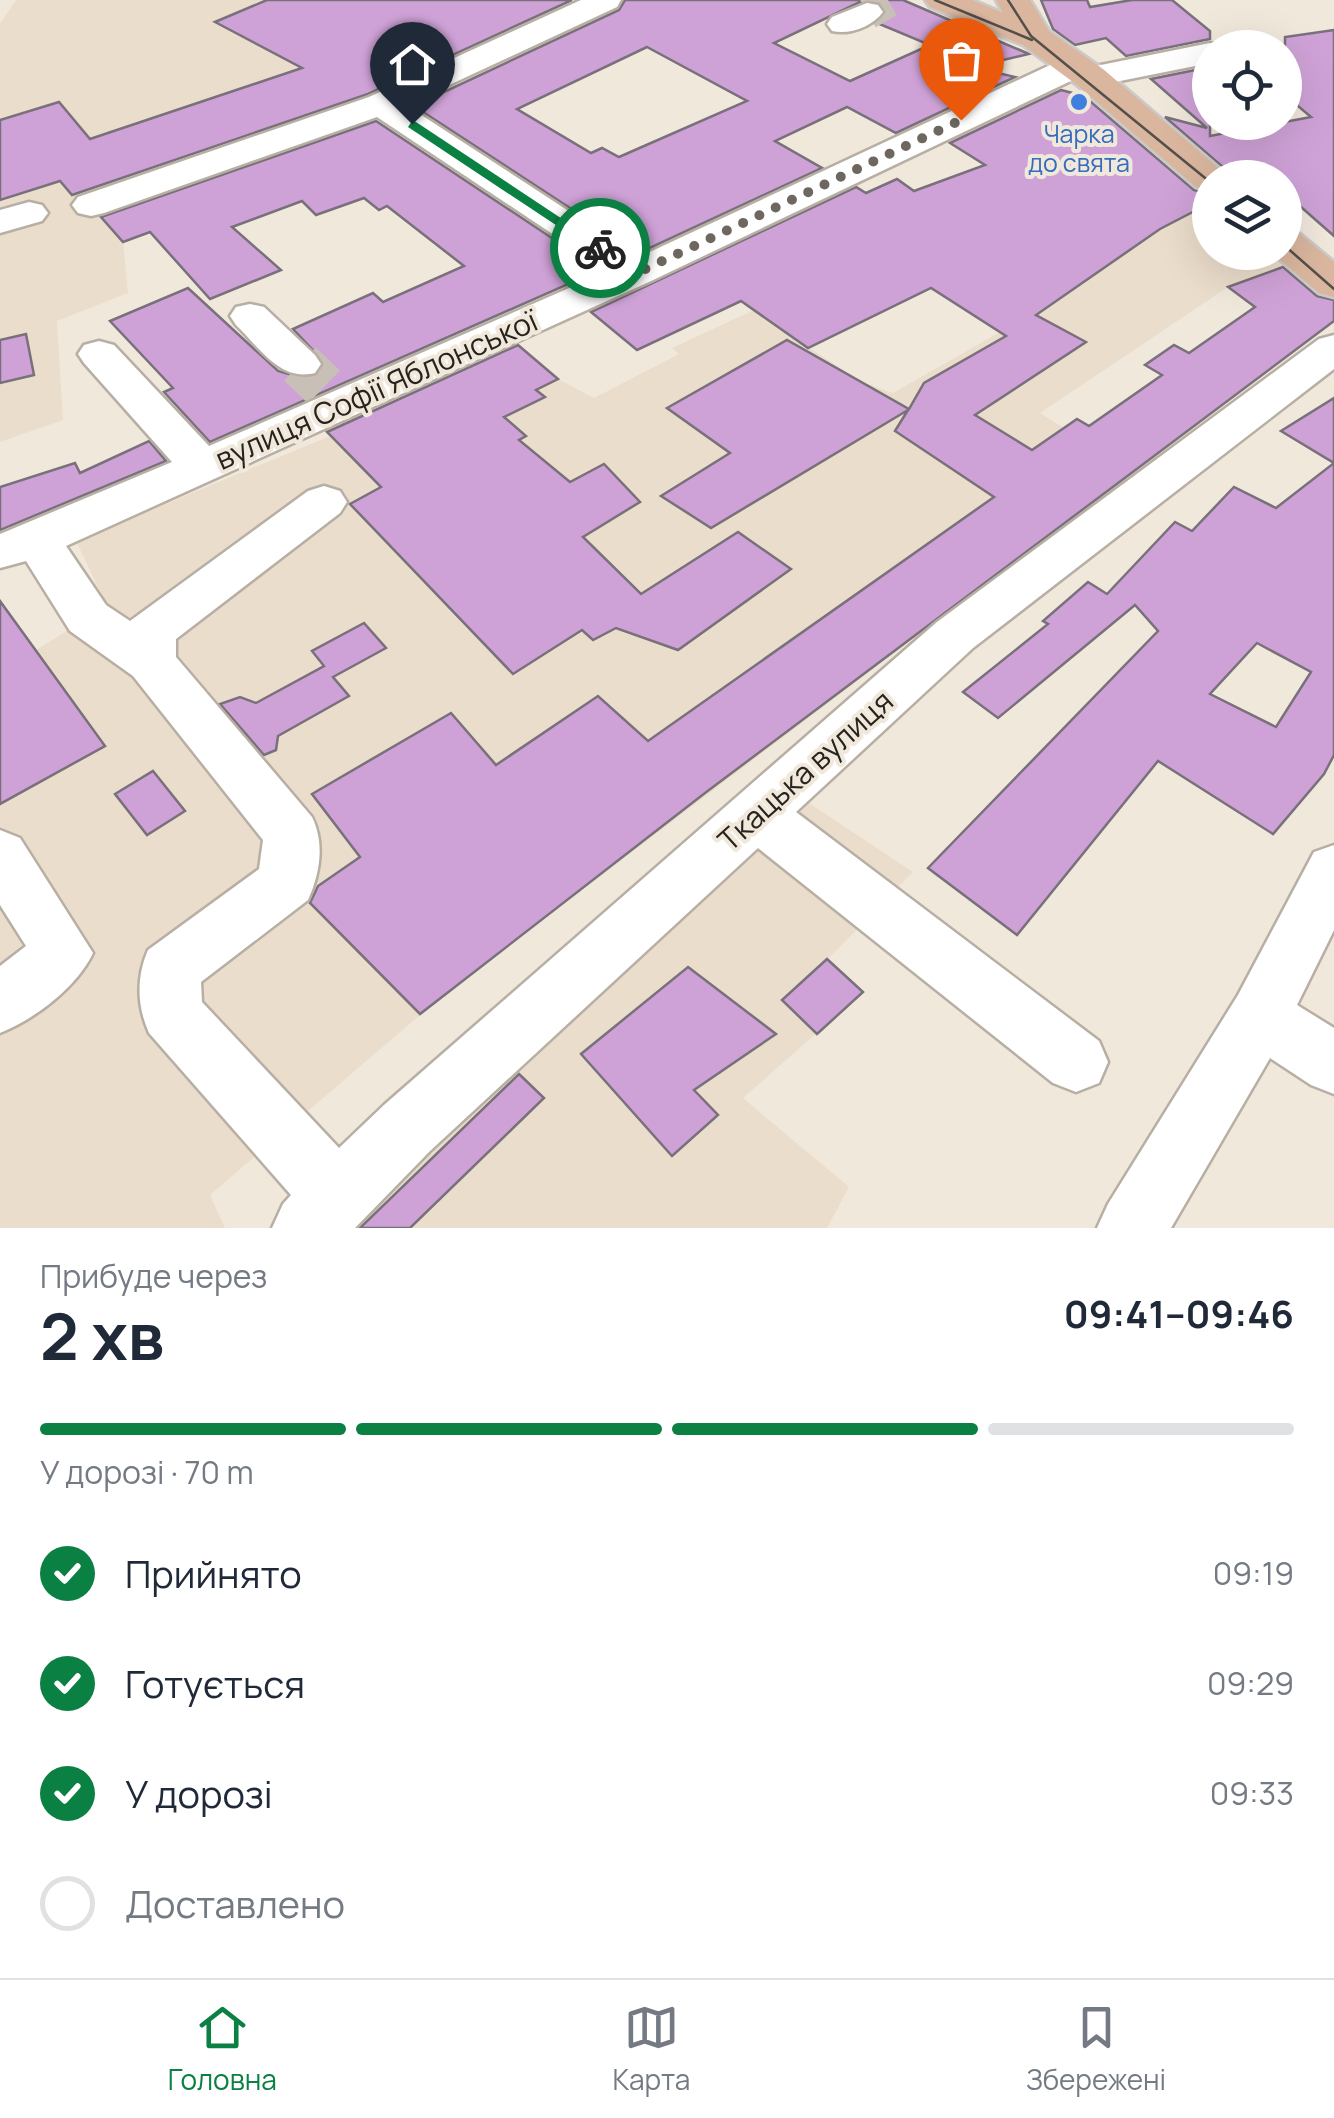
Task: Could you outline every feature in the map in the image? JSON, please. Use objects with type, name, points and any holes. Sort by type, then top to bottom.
[{"type":"main road","points":[[942,0],[1036,38],[1082,71],[1192,163]]},
{"type":"main road","points":[[1013,0],[1036,38]]},
{"type":"main road","points":[[1302,257],[1334,284]]},
{"type":"street","points":[[91,206],[381,104],[606,0]]},
{"type":"street","name":"вулиця Софії Яблонської","points":[[18,546],[202,466],[322,385],[637,273],[1082,71],[1192,55]]},
{"type":"street","points":[[381,104],[637,273]]},
{"type":"street","points":[[250,316],[322,385]]},
{"type":"street","name":"Ткацька вулиця","points":[[322,1213],[407,1128],[955,634],[1334,348]]},
{"type":"street","points":[[99,354],[202,466]]},
{"type":"street","points":[[151,662],[150,631],[324,502]]},
{"type":"street","points":[[18,546],[88,618],[151,662],[292,834],[287,882],[170,970],[170,1013],[322,1213]]},
{"type":"street","points":[[756,814],[1076,1062]]},
{"type":"street","points":[[0,856],[63,953],[0,1004]]},
{"type":"street","points":[[1132,1228],[1260,1016],[1334,870]]},
{"type":"street","points":[[1260,1016],[1334,1064]]},
{"type":"shaded area","points":[[16,0],[404,0],[285,58],[354,101],[83,196],[123,242],[128,293],[57,321],[63,420],[0,442],[0,24]]},
{"type":"shaded area","points":[[1192,212],[1192,270],[1276,270],[1228,287],[1040,413],[1133,471],[440,998],[210,1195],[225,1228],[0,1228],[0,630],[20,629],[36,650],[107,606],[76,541],[330,436],[520,347],[558,379],[594,398],[679,354],[672,348],[754,310],[859,381],[893,393],[1063,296]]},
{"type":"shaded area","points":[[806,801],[913,872],[828,959],[863,992],[743,1098],[849,1187],[827,1228],[340,1228],[511,1067]]},
{"type":"building","points":[[267,0],[572,0],[368,94],[72,195],[60,181],[0,200],[0,120],[59,102],[90,139],[302,68],[215,22]]},
{"type":"building","points":[[625,0],[864,0],[774,43],[850,81],[930,45],[877,23],[887,12],[881,3],[871,0],[903,0],[1029,54],[973,67],[1015,77],[896,133],[847,107],[775,141],[822,168],[639,253],[414,106],[619,10]],"holes":[[[647,47],[747,101],[619,157],[602,148],[591,153],[517,109]]]},
{"type":"building","points":[[1041,0],[1087,0],[1090,7],[1132,0],[1172,0],[1209,30],[1192,30],[1192,43],[1126,56],[1106,38],[1075,45],[1053,29]]},
{"type":"building","points":[[1334,30],[1334,236],[1302,208],[1302,160],[1215,160],[1165,117],[1192,124],[1192,140],[1302,140],[1302,119],[1311,117],[1302,109],[1302,35]]},
{"type":"building","points":[[1192,71],[1192,115],[1151,79]]},
{"type":"building","points":[[1061,90],[1084,96],[1192,188],[1192,212],[1160,229],[1036,315],[1086,342],[975,415],[1032,450],[1077,419],[1089,426],[1162,375],[1145,365],[1174,345],[1189,353],[1255,307],[1228,287],[1275,270],[1287,270],[1317,296],[1334,300],[1334,321],[705,793],[420,1014],[310,903],[318,886],[360,857],[312,794],[451,713],[496,765],[598,696],[648,741],[994,497],[895,431],[908,410],[711,528],[661,496],[730,453],[667,408],[787,340],[909,409],[924,383],[1006,336],[931,288],[808,348],[741,301],[637,350],[591,312],[856,187],[866,193],[897,179],[914,191],[985,165],[950,143]]},
{"type":"building","points":[[376,121],[600,270],[210,442],[164,392],[173,388],[110,321],[188,288],[278,371],[302,378],[315,377],[324,362],[293,329],[373,293],[383,302],[464,266],[387,206],[379,210],[364,198],[316,215],[302,201],[232,227],[281,270],[210,299],[150,232],[123,242],[101,217]]},
{"type":"building","points":[[26,334],[34,375],[0,383],[0,340]]},
{"type":"building","points":[[518,345],[558,379],[536,390],[545,397],[504,417],[526,436],[519,440],[570,482],[604,464],[640,502],[583,537],[641,594],[738,532],[791,569],[678,650],[616,628],[593,640],[582,630],[513,674],[350,504],[381,487],[327,432]]},
{"type":"building","points":[[1334,398],[1334,463],[1281,431]]},
{"type":"building","points":[[149,441],[166,461],[0,530],[0,487],[75,463],[80,473]]},
{"type":"building","points":[[1334,463],[1334,755],[1324,774],[1273,834],[1158,761],[1017,935],[928,868],[1158,631],[1135,605],[998,718],[963,692],[1048,624],[1043,621],[1088,582],[1107,594],[1175,522],[1192,531],[1234,487],[1276,508]],"holes":[[[1257,643],[1311,672],[1276,727],[1210,694]]]},
{"type":"building","points":[[0,601],[105,746],[0,804]]},
{"type":"building","points":[[364,623],[386,648],[333,677],[349,696],[278,736],[276,750],[264,755],[220,704],[240,697],[256,703],[324,666],[312,651]]},
{"type":"building","points":[[153,771],[185,811],[147,835],[115,794]]},
{"type":"building","points":[[827,959],[863,992],[817,1034],[782,1000]]},
{"type":"building","points":[[688,967],[776,1034],[694,1090],[718,1115],[672,1156],[581,1054]]},
{"type":"building","points":[[519,1074],[544,1098],[410,1228],[360,1228]]},
{"type":"tunnel","points":[[867,12],[888,0]]},
{"type":"tunnel","points":[[300,364],[324,387]]},
{"type":"tram line","points":[[935,0],[1032,40]]},
{"type":"tram line","points":[[1008,0],[1031,36],[1192,167]]},
{"type":"tram line","points":[[1302,261],[1334,289]]},
{"type":"way so far","points":[[600,248],[637,273],[961,120]]},
{"type":"place","name":"Чарка до свята","points":[[1079,102]]},
{"type":"route","points":[[412,124],[600,248]]}]
